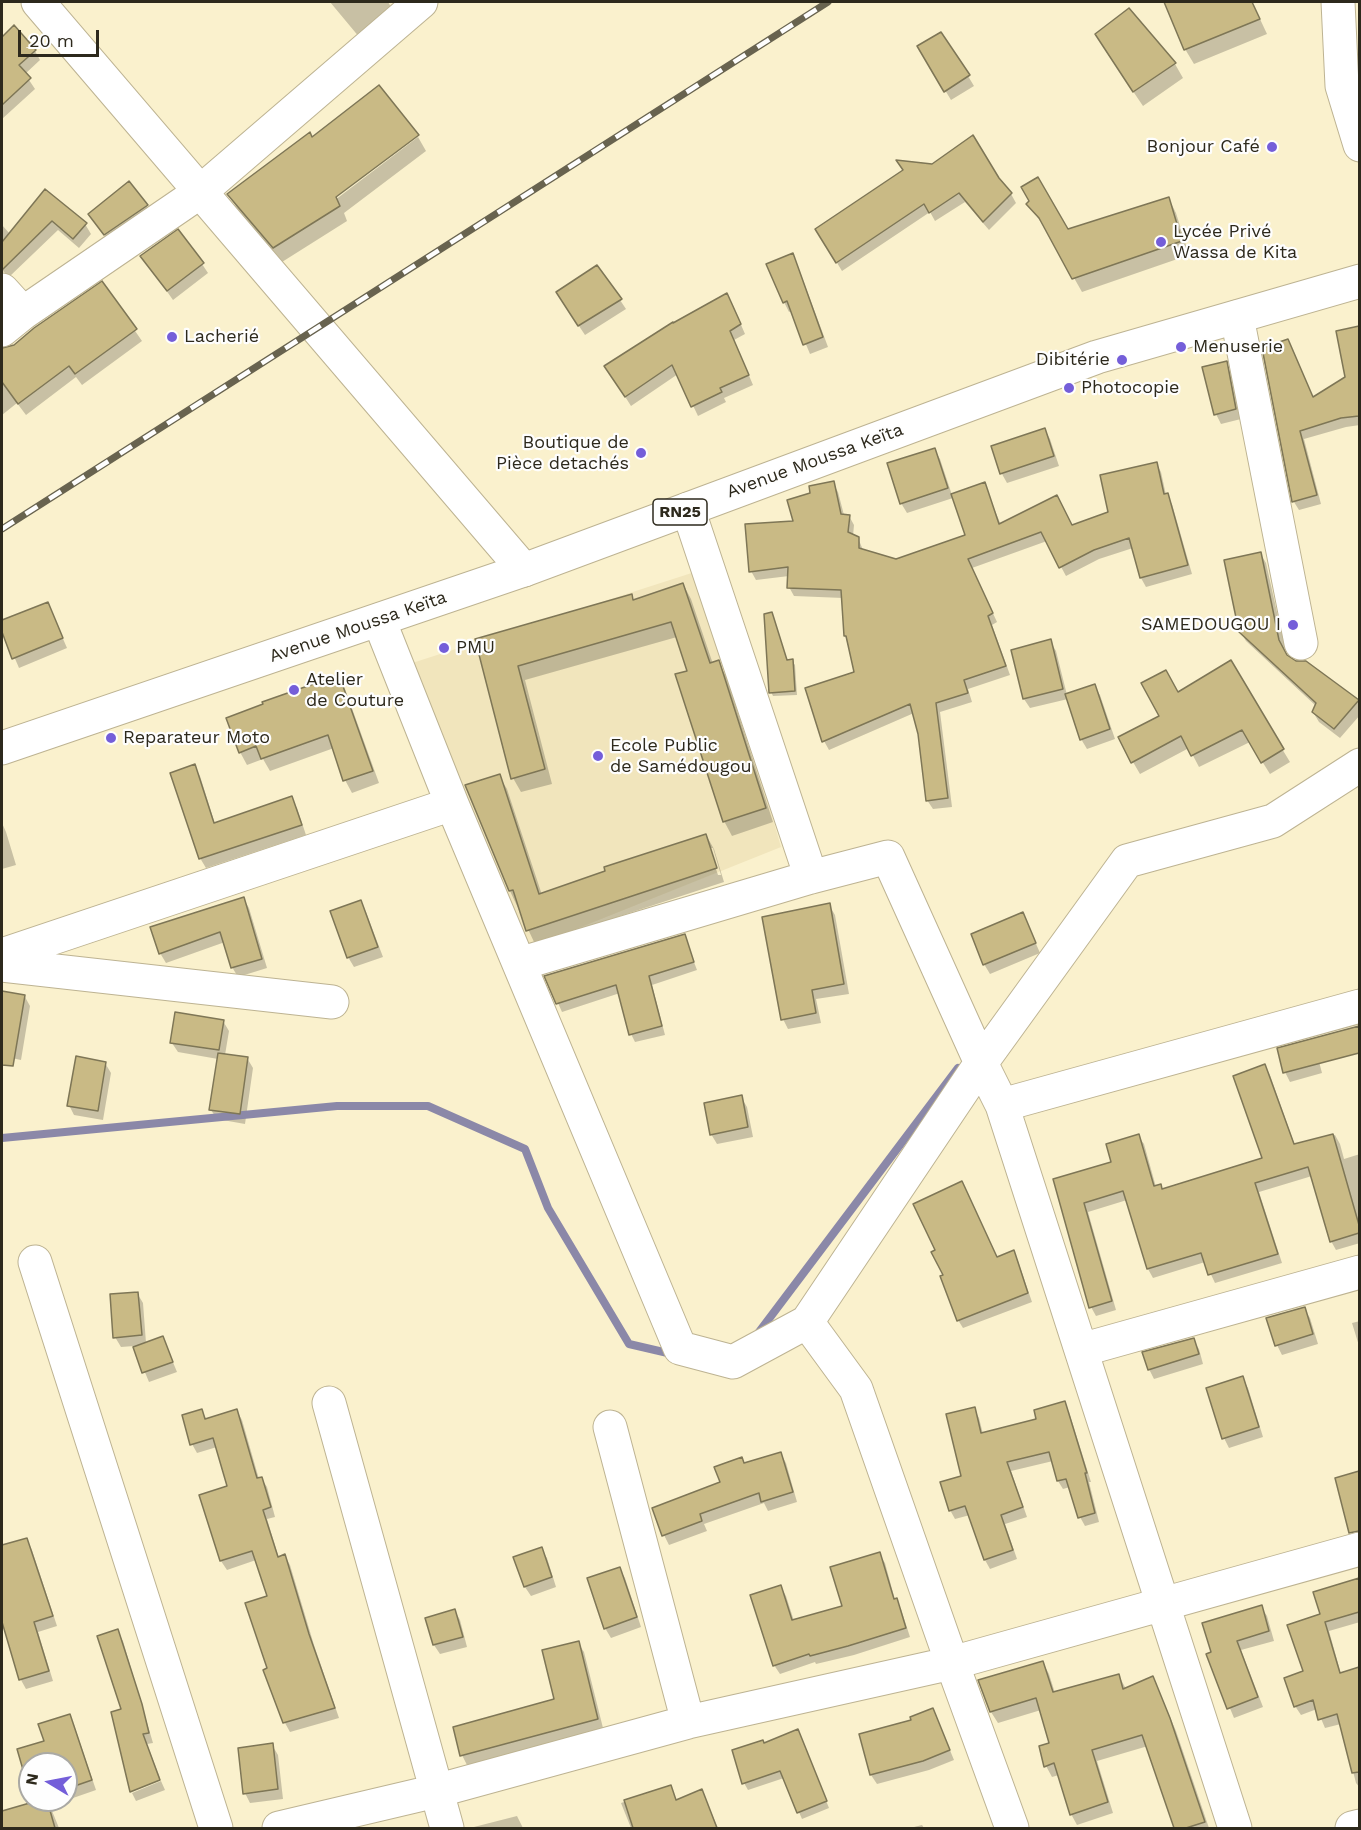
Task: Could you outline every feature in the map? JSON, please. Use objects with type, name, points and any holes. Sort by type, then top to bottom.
[{"type":"street","points":[[38,2],[524,570]]},
{"type":"street","points":[[9,311],[200,192],[421,2]]},
{"type":"street","points":[[1338,2],[1359,145]]},
{"type":"street","name":"Avenue Moussa Keïta","points":[[2,748],[524,570],[1097,357],[1359,281]]},
{"type":"street","points":[[1237,317],[1301,643]]},
{"type":"street","points":[[688,509],[811,877]]},
{"type":"street","points":[[379,620],[452,804],[680,1348],[733,1362],[807,1322],[981,1063],[1127,861],[1273,821],[1359,765]]},
{"type":"street","points":[[2,955],[452,804]]},
{"type":"street","points":[[519,963],[811,877],[888,857],[1002,1105],[1235,1828]]},
{"type":"street","points":[[2,965],[333,1002]]},
{"type":"street","points":[[1002,1105],[1359,1006]]},
{"type":"street","points":[[35,1262],[216,1828]]},
{"type":"street","points":[[1081,1350],[1359,1272]]},
{"type":"street","points":[[807,1322],[856,1389],[1012,1828]]},
{"type":"street","points":[[329,1402],[447,1828]]},
{"type":"street","points":[[610,1427],[688,1722]]},
{"type":"street","points":[[279,1828],[436,1791],[688,1722],[952,1663],[1359,1549]]},
{"type":"street","points":[[1352,1828],[1359,1826]]},
{"type":"shaded area","name":"Ecole Public de Samédougou","points":[[701,570],[781,847],[519,952],[406,665]]},
{"type":"building","points":[[1164,2],[1252,2],[1260,19],[1184,50]]},
{"type":"building","points":[[1129,8],[1176,63],[1133,92],[1095,34]]},
{"type":"building","points":[[14,25],[36,50],[19,65],[31,78],[2,105],[2,37]]},
{"type":"building","points":[[941,32],[970,75],[944,92],[917,46]]},
{"type":"building","points":[[379,85],[419,135],[336,197],[340,206],[273,248],[227,194],[310,132],[312,137]]},
{"type":"building","points":[[973,135],[999,178],[1012,193],[983,222],[959,193],[929,213],[924,204],[836,263],[815,229],[903,170],[896,160],[932,164]]},
{"type":"building","points":[[1038,177],[1068,229],[1169,197],[1182,241],[1072,279],[1039,218],[1026,204],[1029,201],[1021,187]]},
{"type":"building","points":[[129,181],[148,205],[104,235],[88,214]]},
{"type":"building","points":[[45,189],[87,223],[73,239],[52,221],[2,270],[2,242]]},
{"type":"building","points":[[178,229],[204,263],[167,291],[140,256]]},
{"type":"building","points":[[793,253],[823,337],[803,345],[787,301],[783,303],[766,264]]},
{"type":"building","points":[[597,265],[622,299],[578,326],[556,292]]},
{"type":"building","points":[[102,281],[137,329],[75,374],[69,366],[18,404],[2,382],[2,348],[14,345],[34,328]]},
{"type":"building","points":[[727,293],[741,324],[730,331],[749,375],[720,388],[722,392],[691,407],[672,365],[625,397],[604,366],[673,322]]},
{"type":"building","points":[[1359,326],[1359,416],[1341,418],[1300,431],[1317,495],[1292,502],[1262,348],[1288,339],[1313,397],[1345,377],[1336,331]]},
{"type":"building","points":[[1227,361],[1236,409],[1214,415],[1202,367]]},
{"type":"building","points":[[1045,428],[1054,456],[1000,474],[991,446]]},
{"type":"building","points":[[935,448],[948,488],[900,504],[887,463]]},
{"type":"building","points":[[1157,462],[1164,494],[1168,493],[1188,565],[1140,578],[1129,538],[1094,550],[1059,568],[1041,532],[968,559],[993,613],[988,616],[1006,666],[964,680],[968,693],[936,703],[948,798],[926,801],[918,734],[910,704],[822,742],[805,688],[854,672],[846,636],[844,636],[841,590],[787,588],[788,567],[749,572],[745,524],[793,521],[787,500],[810,493],[809,486],[834,481],[841,514],[850,515],[848,532],[859,537],[859,548],[896,559],[965,535],[951,494],[985,482],[999,524],[1057,495],[1072,525],[1108,512],[1100,475]]},
{"type":"building","points":[[1261,552],[1279,640],[1287,655],[1296,661],[1306,661],[1359,700],[1334,729],[1312,712],[1316,703],[1239,632],[1224,560]]},
{"type":"building","points":[[683,583],[710,663],[719,660],[766,808],[723,822],[675,674],[687,671],[671,622],[518,666],[545,769],[511,779],[475,639],[632,594],[633,600]]},
{"type":"building","points":[[48,602],[63,638],[12,659],[2,632],[2,620]]},
{"type":"building","points":[[772,612],[787,660],[793,659],[795,691],[769,693],[764,614]]},
{"type":"building","points":[[1051,639],[1063,689],[1023,699],[1011,650]]},
{"type":"building","points":[[1231,660],[1284,749],[1261,763],[1242,730],[1191,756],[1181,736],[1131,763],[1118,737],[1159,716],[1141,683],[1166,670],[1178,692]]},
{"type":"building","points":[[339,675],[373,771],[343,781],[328,735],[261,759],[256,746],[239,753],[226,718],[263,704],[262,702]]},
{"type":"building","points":[[1095,684],[1110,729],[1080,740],[1065,694]]},
{"type":"building","points":[[195,764],[214,823],[292,796],[302,825],[199,859],[170,773]]},
{"type":"building","points":[[500,774],[539,894],[605,871],[604,867],[706,834],[717,868],[526,931],[513,890],[509,891],[465,785]]},
{"type":"building","points":[[244,897],[262,959],[231,968],[220,932],[159,954],[150,927]]},
{"type":"building","points":[[361,900],[378,947],[347,958],[330,911]]},
{"type":"building","points":[[830,903],[844,984],[812,990],[816,1013],[781,1020],[762,917]]},
{"type":"building","points":[[1023,912],[1036,943],[983,965],[971,934]]},
{"type":"building","points":[[685,934],[694,962],[649,976],[662,1026],[629,1035],[616,985],[556,1004],[544,976]]},
{"type":"building","points":[[2,991],[25,995],[13,1066],[2,1065]]},
{"type":"building","points":[[175,1012],[224,1020],[219,1050],[170,1043]]},
{"type":"building","points":[[1359,1026],[1359,1053],[1283,1073],[1277,1048]]},
{"type":"building","points":[[218,1053],[248,1057],[240,1114],[209,1110]]},
{"type":"building","points":[[76,1056],[106,1062],[98,1111],[67,1106]]},
{"type":"building","points":[[1265,1064],[1294,1144],[1333,1134],[1359,1225],[1359,1233],[1330,1242],[1308,1167],[1255,1183],[1278,1254],[1208,1275],[1201,1253],[1147,1269],[1123,1191],[1084,1203],[1112,1301],[1089,1308],[1053,1179],[1111,1162],[1106,1144],[1139,1134],[1154,1186],[1161,1184],[1162,1189],[1262,1158],[1233,1076]]},
{"type":"building","points":[[742,1095],[748,1127],[710,1135],[704,1103]]},
{"type":"building","points":[[962,1181],[997,1257],[1014,1250],[1028,1293],[957,1321],[940,1276],[943,1275],[931,1252],[935,1250],[913,1204]]},
{"type":"building","points":[[138,1292],[142,1335],[113,1338],[110,1294]]},
{"type":"building","points":[[1305,1307],[1313,1334],[1275,1346],[1266,1318]]},
{"type":"building","points":[[163,1336],[173,1362],[142,1373],[133,1347]]},
{"type":"building","points":[[1194,1338],[1199,1354],[1148,1370],[1142,1352]]},
{"type":"building","points":[[1243,1376],[1259,1427],[1222,1439],[1206,1388]]},
{"type":"building","points":[[1065,1401],[1087,1473],[1085,1473],[1095,1513],[1078,1518],[1066,1479],[1057,1481],[1049,1452],[1007,1462],[1023,1507],[1001,1515],[1013,1550],[984,1560],[965,1506],[949,1511],[940,1482],[961,1476],[946,1414],[975,1407],[981,1433],[1036,1419],[1034,1410]]},
{"type":"building","points":[[202,1409],[205,1419],[237,1409],[257,1478],[262,1477],[271,1507],[263,1510],[278,1557],[285,1554],[309,1634],[335,1708],[283,1723],[263,1670],[267,1668],[245,1603],[267,1596],[252,1551],[220,1561],[199,1495],[227,1486],[213,1438],[190,1445],[182,1415]]},
{"type":"building","points":[[781,1452],[793,1492],[761,1502],[759,1493],[700,1514],[702,1521],[662,1536],[652,1508],[720,1482],[714,1467],[742,1457],[744,1463]]},
{"type":"building","points":[[1359,1471],[1359,1531],[1349,1533],[1335,1478]]},
{"type":"building","points":[[27,1538],[53,1616],[34,1622],[49,1671],[19,1680],[2,1622],[2,1545]]},
{"type":"building","points":[[542,1547],[552,1577],[524,1587],[513,1557]]},
{"type":"building","points":[[880,1552],[894,1599],[897,1598],[906,1628],[773,1666],[750,1595],[781,1585],[792,1620],[842,1606],[830,1567]]},
{"type":"building","points":[[620,1567],[637,1617],[604,1629],[587,1578]]},
{"type":"building","points":[[1359,1578],[1359,1612],[1325,1622],[1340,1673],[1359,1667],[1359,1772],[1352,1773],[1337,1714],[1318,1720],[1313,1700],[1294,1707],[1284,1678],[1303,1671],[1287,1625],[1320,1614],[1313,1592]]},
{"type":"building","points":[[1262,1605],[1269,1631],[1237,1641],[1258,1697],[1227,1709],[1206,1654],[1211,1652],[1202,1623]]},
{"type":"building","points":[[455,1609],[463,1637],[433,1645],[425,1618]]},
{"type":"building","points":[[118,1629],[149,1733],[143,1734],[160,1780],[130,1792],[111,1712],[121,1709],[97,1636]]},
{"type":"building","points":[[579,1641],[598,1719],[460,1756],[453,1727],[554,1699],[542,1650]]},
{"type":"building","points":[[1043,1661],[1053,1692],[1119,1674],[1123,1689],[1153,1676],[1170,1718],[1205,1822],[1186,1828],[1174,1828],[1142,1735],[1092,1750],[1108,1802],[1070,1815],[1054,1763],[1044,1767],[1039,1746],[1049,1743],[1036,1698],[990,1712],[978,1680]]},
{"type":"building","points":[[933,1708],[950,1750],[923,1761],[870,1775],[859,1734],[911,1720],[910,1717]]},
{"type":"building","points":[[70,1714],[92,1780],[78,1785],[78,1752],[18,1752],[17,1749],[44,1741],[38,1724]]},
{"type":"building","points":[[798,1729],[827,1801],[797,1813],[780,1771],[742,1784],[732,1750],[763,1740],[764,1743]]},
{"type":"building","points":[[273,1743],[278,1789],[243,1794],[238,1748]]},
{"type":"building","points":[[671,1785],[676,1800],[702,1789],[717,1828],[633,1828],[624,1800]]},
{"type":"building","points":[[18,1806],[18,1812],[50,1812],[55,1828],[2,1828],[2,1811]]},
{"type":"waterway","points":[[756,1336],[958,1068]]},
{"type":"waterway","points":[[2,1138],[337,1106],[428,1106],[525,1149],[548,1208],[629,1344],[672,1354]]},
{"type":"railway","points":[[2,529],[828,2]]},
{"type":"place","name":"Bonjour Café","points":[[1272,147]]},
{"type":"place","name":"Lycée Privé Wassa de Kita","points":[[1161,242]]},
{"type":"place","name":"Lacherié","points":[[172,337]]},
{"type":"place","name":"Menuserie","points":[[1181,347]]},
{"type":"place","name":"Dibitérie","points":[[1122,360]]},
{"type":"place","name":"Photocopie","points":[[1069,388]]},
{"type":"place","name":"Boutique de Pièce detachés","points":[[641,453]]},
{"type":"place","name":"SAMEDOUGOU I","points":[[1293,625]]},
{"type":"place","name":"PMU","points":[[444,648]]},
{"type":"place","name":"Atelier de Couture","points":[[294,690]]},
{"type":"place","name":"Reparateur Moto","points":[[111,738]]},
{"type":"place","name":"Ecole Public de Samédougou","points":[[598,756]]}]
